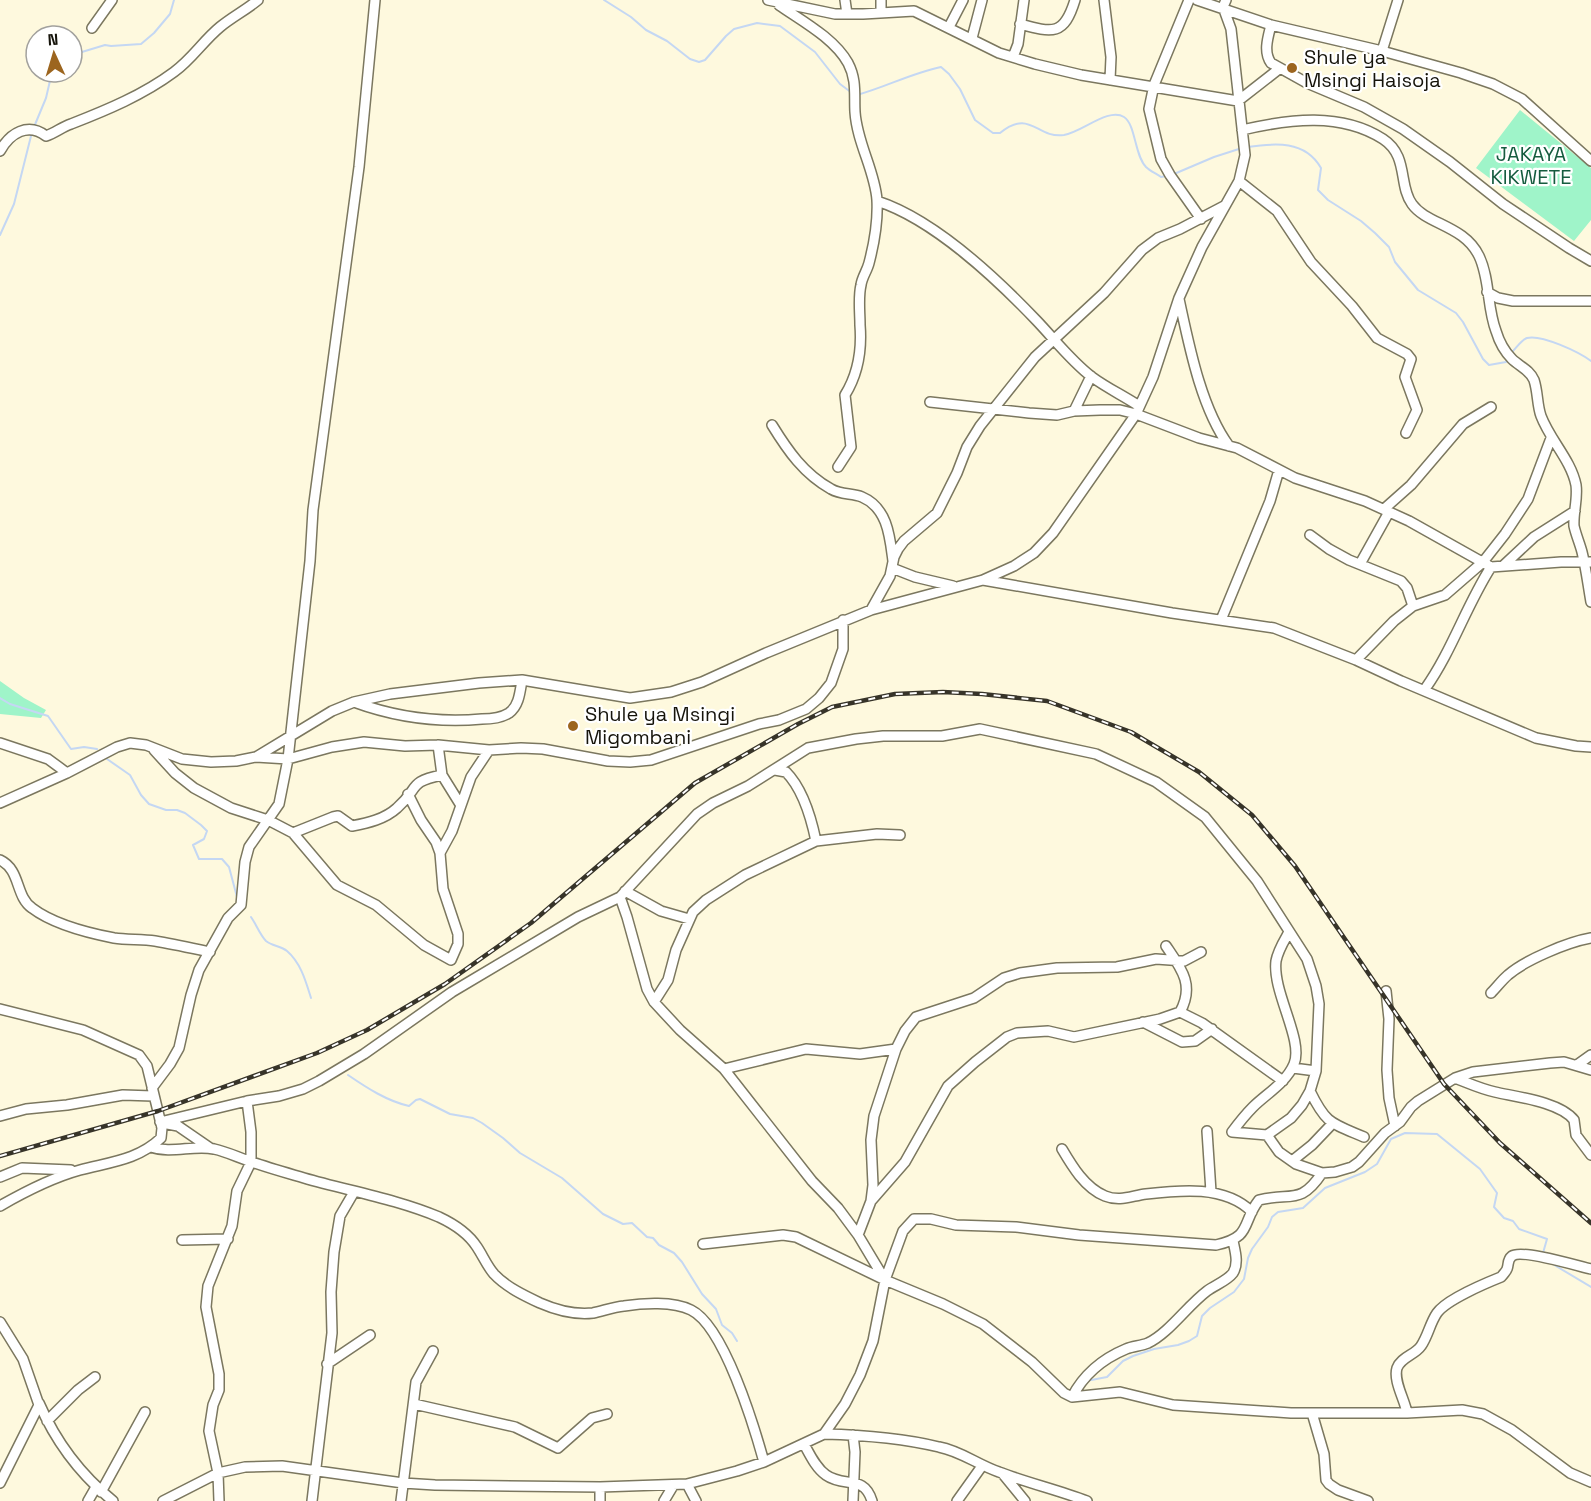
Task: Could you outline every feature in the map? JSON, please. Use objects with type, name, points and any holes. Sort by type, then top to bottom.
[{"type":"street","points":[[92,28],[112,0]]},
{"type":"street","points":[[0,152],[18,131],[33,129],[46,136],[50,135],[60,128],[95,115],[158,83],[187,63],[220,27],[258,0]]},
{"type":"street","points":[[153,1092],[179,1048],[199,970],[228,918],[241,905],[245,862],[249,848],[255,836],[279,804],[288,759],[310,561],[313,510],[359,167],[375,0]]},
{"type":"street","points":[[845,0],[847,14]]},
{"type":"street","points":[[880,13],[881,0]]},
{"type":"street","points":[[914,11],[915,0]]},
{"type":"street","points":[[949,27],[963,0]]},
{"type":"street","points":[[972,38],[982,0]]},
{"type":"street","points":[[1013,57],[1018,44],[1023,0]]},
{"type":"street","points":[[1020,24],[1041,30],[1059,29],[1075,0]]},
{"type":"street","points":[[1104,0],[1111,57],[1110,80]]},
{"type":"street","points":[[1190,0],[1154,86],[1149,109],[1161,159],[1201,219]]},
{"type":"street","points":[[1197,0],[1225,4],[1271,25],[1382,51],[1492,84],[1522,99],[1591,161]]},
{"type":"street","points":[[1382,51],[1398,0]]},
{"type":"street","points":[[772,1],[820,12],[847,14],[914,11],[999,53],[1013,57],[1081,75],[1238,100],[1279,69]]},
{"type":"street","points":[[772,1],[824,37],[848,63],[856,88],[855,114],[859,134],[876,190],[873,244],[860,285],[858,360],[853,383],[845,395],[851,447],[838,467]]},
{"type":"street","points":[[0,803],[130,743],[151,746],[182,759],[211,762],[236,761],[256,756],[332,711],[354,702],[390,694],[522,680],[630,699],[671,692],[702,682],[843,620],[871,610],[983,580],[1014,566],[1034,553],[1053,533],[1138,410],[1153,376],[1179,298],[1202,246],[1239,181],[1245,155],[1236,66],[1225,4]]},
{"type":"street","points":[[1271,25],[1267,58],[1279,69],[1364,107],[1403,129],[1450,162],[1503,204],[1591,261]]},
{"type":"street","points":[[1242,130],[1289,122],[1339,121],[1365,129],[1390,144],[1402,167],[1407,197],[1413,206],[1461,234],[1479,256],[1495,330],[1502,346],[1513,360],[1529,372],[1534,380],[1541,415],[1551,438],[1573,476],[1576,486],[1574,526],[1588,562],[1591,602]]},
{"type":"street","points":[[1239,181],[1277,211],[1325,280],[1352,306],[1377,338],[1411,358],[1405,377],[1417,410],[1406,433]]},
{"type":"street","points":[[877,201],[903,212],[960,250],[1023,307],[1091,376],[1138,410],[1199,438],[1229,446],[1263,460],[1302,480],[1341,491],[1387,511],[1487,564],[1588,562]]},
{"type":"street","points":[[871,610],[890,576],[894,557],[904,541],[938,513],[967,447],[993,409],[1035,357],[1104,293],[1142,250],[1158,238],[1201,219],[1226,204]]},
{"type":"street","points":[[1487,292],[1498,298],[1513,301],[1591,301]]},
{"type":"street","points":[[1179,298],[1191,353],[1212,420],[1229,446]]},
{"type":"street","points":[[1074,411],[1091,376]]},
{"type":"street","points":[[930,402],[1057,415],[1074,411],[1138,410]]},
{"type":"street","points":[[1360,564],[1387,511],[1462,424],[1491,407]]},
{"type":"street","points":[[772,425],[792,457],[806,472],[834,491],[863,497],[881,514],[888,527],[892,565]]},
{"type":"street","points":[[1425,689],[1447,656],[1487,564],[1528,499],[1551,438]]},
{"type":"street","points":[[1221,620],[1270,501],[1279,470]]},
{"type":"street","points":[[1504,565],[1534,537],[1575,511]]},
{"type":"street","points":[[1310,535],[1329,549],[1401,581],[1407,588],[1413,606]]},
{"type":"street","points":[[1356,660],[1394,621],[1413,606],[1445,596],[1487,564]]},
{"type":"street","points":[[892,565],[915,577],[956,587]]},
{"type":"street","points":[[983,580],[1274,628],[1356,660],[1536,738],[1591,747]]},
{"type":"street","points":[[256,756],[288,759],[357,743],[405,746],[438,745],[489,750],[543,749],[608,761],[630,762],[670,754],[806,709],[831,683],[843,649],[843,620]]},
{"type":"street","points":[[354,702],[371,708],[436,720],[495,718],[508,714],[515,707],[520,696],[522,680]]},
{"type":"street","points":[[160,1122],[247,1101],[279,1096],[303,1089],[319,1081],[372,1048],[452,992],[578,917],[622,894],[697,814],[713,803],[736,793],[808,748],[834,742],[883,736],[942,736],[980,729],[1096,754],[1156,782],[1205,817],[1257,881],[1307,959],[1316,986],[1319,1020],[1316,1071],[1310,1091],[1302,1105],[1291,1118],[1267,1135],[1232,1132],[1252,1108],[1283,1081],[1293,1068],[1296,1051],[1280,998],[1276,964],[1278,952],[1289,932]]},
{"type":"street","points":[[0,743],[48,759],[67,773]]},
{"type":"street","points":[[438,745],[442,775],[460,804]]},
{"type":"street","points":[[151,746],[175,774],[194,788],[231,808],[268,820],[293,833],[337,885],[376,905],[424,945],[452,960],[458,944],[458,934],[443,889],[440,853],[408,794]]},
{"type":"street","points":[[440,853],[452,831],[471,777],[489,750]]},
{"type":"street","points":[[775,770],[786,772],[791,777],[808,809],[816,841]]},
{"type":"street","points":[[293,833],[338,816],[352,826],[387,816],[398,808],[416,783],[442,775]]},
{"type":"street","points":[[654,1002],[668,980],[676,950],[698,906],[745,875],[816,841],[877,834],[900,835]]},
{"type":"street","points":[[0,861],[8,864],[28,905],[56,922],[114,938],[154,941],[210,952]]},
{"type":"street","points":[[622,894],[690,919]]},
{"type":"street","points":[[622,894],[647,989],[654,1002],[680,1030],[723,1069],[812,1181],[838,1208],[858,1235],[885,1280]]},
{"type":"street","points":[[1491,993],[1508,975],[1525,963],[1563,946],[1591,938]]},
{"type":"street","points":[[1166,946],[1186,981],[1188,993],[1180,1012]]},
{"type":"street","points":[[858,1235],[871,1201],[873,1185],[871,1140],[874,1116],[896,1049],[905,1031],[916,1017],[974,998],[1004,978],[1020,973],[1056,968],[1098,969],[1156,959],[1176,961],[1190,959],[1201,952]]},
{"type":"street","points":[[1386,991],[1389,1018],[1387,1070],[1389,1098],[1395,1126]]},
{"type":"street","points":[[0,1009],[83,1030],[139,1054],[147,1066],[162,1128],[161,1138],[151,1148],[141,1153],[79,1170],[33,1186],[0,1206]]},
{"type":"street","points":[[871,1201],[905,1162],[948,1086],[1007,1037],[1017,1033],[1048,1031],[1074,1037],[1180,1012],[1212,1029],[1283,1081]]},
{"type":"street","points":[[1143,1022],[1182,1042],[1195,1041],[1212,1029]]},
{"type":"street","points":[[723,1069],[806,1049],[860,1054],[896,1049]]},
{"type":"street","points":[[1578,1065],[1591,1055]]},
{"type":"street","points":[[1267,1135],[1279,1152],[1301,1167],[1322,1173],[1335,1172],[1352,1167],[1418,1101],[1455,1078],[1481,1071],[1564,1062],[1591,1070]]},
{"type":"street","points":[[1293,1068],[1316,1071]]},
{"type":"street","points":[[1455,1078],[1493,1092],[1544,1104],[1565,1112],[1574,1120],[1576,1135],[1591,1155]]},
{"type":"street","points":[[1310,1091],[1321,1114],[1332,1124],[1364,1137]]},
{"type":"street","points":[[0,1116],[26,1109],[153,1092]]},
{"type":"street","points":[[219,1501],[218,1473],[209,1431],[213,1405],[219,1390],[219,1374],[206,1307],[208,1286],[232,1226],[237,1191],[248,1174],[251,1162],[251,1132],[247,1101]]},
{"type":"street","points":[[160,1122],[178,1126],[211,1149]]},
{"type":"street","points":[[1292,1161],[1312,1145],[1332,1124]]},
{"type":"street","points":[[1208,1131],[1211,1192]]},
{"type":"street","points":[[151,1148],[160,1150],[211,1149],[231,1153],[251,1162],[413,1207],[457,1226],[477,1246],[496,1276],[521,1293],[542,1304],[568,1312],[583,1314],[626,1306],[654,1304],[676,1305],[692,1310],[705,1320],[723,1349],[750,1416],[764,1462]]},
{"type":"street","points":[[1062,1149],[1073,1168],[1086,1182],[1102,1195],[1113,1199],[1145,1194],[1211,1192],[1237,1200],[1252,1212]]},
{"type":"street","points":[[0,1176],[22,1168],[79,1170]]},
{"type":"street","points":[[163,1501],[218,1473],[245,1467],[282,1466],[403,1483],[600,1487],[687,1484],[764,1462],[824,1434],[845,1404],[860,1375],[873,1341],[885,1280],[903,1231],[909,1223],[920,1218],[956,1225],[1017,1227],[1079,1235],[1216,1245],[1233,1241],[1246,1227],[1259,1200],[1300,1196],[1309,1191],[1322,1173]]},
{"type":"street","points":[[312,1501],[333,1320],[331,1292],[334,1251],[340,1216],[354,1192]]},
{"type":"street","points":[[703,1244],[783,1235],[796,1237],[983,1324],[1032,1362],[1064,1393],[1072,1397],[1120,1392],[1158,1402],[1194,1407],[1312,1413],[1407,1413],[1462,1410],[1483,1414],[1512,1430],[1570,1473],[1591,1482]]},
{"type":"street","points":[[182,1240],[228,1239]]},
{"type":"street","points":[[1072,1397],[1085,1376],[1095,1367],[1128,1348],[1148,1342],[1206,1292],[1232,1274],[1236,1257],[1233,1241]]},
{"type":"street","points":[[1407,1413],[1396,1377],[1397,1368],[1403,1360],[1420,1347],[1439,1310],[1449,1302],[1501,1277],[1513,1255],[1542,1258],[1591,1269]]},
{"type":"street","points":[[0,1322],[23,1359],[38,1401],[59,1441],[98,1489],[113,1501]]},
{"type":"street","points":[[327,1364],[370,1335]]},
{"type":"street","points":[[401,1501],[416,1382],[433,1351]]},
{"type":"street","points":[[47,1421],[78,1390],[95,1377]]},
{"type":"street","points":[[0,1483],[38,1410],[38,1401]]},
{"type":"street","points":[[414,1404],[515,1427],[558,1448],[592,1418],[607,1414]]},
{"type":"street","points":[[88,1501],[98,1489],[145,1412]]},
{"type":"street","points":[[1312,1413],[1324,1454],[1326,1480],[1338,1490],[1368,1501]]},
{"type":"street","points":[[824,1434],[853,1435],[941,1447],[962,1454],[982,1466],[1087,1501]]},
{"type":"street","points":[[853,1435],[855,1452],[853,1501]]},
{"type":"street","points":[[804,1444],[816,1464],[829,1477],[862,1485],[867,1489],[872,1501]]},
{"type":"street","points":[[957,1501],[982,1466]]},
{"type":"street","points":[[1002,1473],[1025,1501]]},
{"type":"street","points":[[687,1484],[696,1501]]},
{"type":"street","points":[[664,1501],[672,1486]]},
{"type":"street","points":[[600,1487],[600,1501]]},
{"type":"green space","name":"JAKAYA KIKWETE","points":[[1520,110],[1591,168],[1591,220],[1574,241],[1476,168]]},
{"type":"green space","points":[[0,681],[46,710],[41,718],[0,714]]},
{"type":"waterway","points":[[84,51],[105,45],[141,44],[170,14],[174,0]]},
{"type":"waterway","points":[[604,0],[631,17],[646,30],[667,41],[690,59],[699,62],[705,60],[734,29],[757,23],[780,26],[815,52],[840,84],[852,93]]},
{"type":"waterway","points":[[857,95],[941,67],[960,89],[975,120],[993,133],[1000,133],[1019,123],[1054,135],[1064,135],[1111,115],[1118,115],[1124,117],[1131,126],[1139,155],[1146,167],[1161,177],[1166,176]]},
{"type":"waterway","points":[[34,127],[49,84]]},
{"type":"waterway","points":[[0,235],[14,204],[32,132]]},
{"type":"waterway","points":[[1247,147],[1278,145],[1307,152],[1321,168],[1318,190],[1328,200],[1375,233],[1389,247],[1395,262],[1418,290],[1456,313],[1483,359],[1489,365],[1506,362],[1507,359]]},
{"type":"waterway","points":[[1174,174],[1242,148]]},
{"type":"waterway","points":[[1510,354],[1525,339],[1533,337],[1560,345],[1591,361]]},
{"type":"waterway","points":[[0,698],[10,704],[48,716],[71,749],[84,747],[97,749]]},
{"type":"waterway","points":[[107,759],[130,775],[149,804],[185,813],[207,831],[204,839],[193,845],[199,859],[222,859],[229,867],[237,897]]},
{"type":"waterway","points":[[251,917],[266,941],[285,949],[296,961],[311,998]]},
{"type":"waterway","points":[[348,1075],[377,1093],[401,1104],[409,1106],[420,1099],[450,1114],[473,1118],[503,1138],[520,1153],[562,1178],[603,1214],[623,1224],[632,1223],[647,1237],[653,1238],[659,1245],[674,1253],[702,1294],[716,1309],[722,1325],[732,1333],[737,1341]]},
{"type":"waterway","points":[[1086,1381],[1107,1377],[1123,1361],[1133,1356],[1154,1349],[1178,1345],[1197,1336],[1202,1316],[1234,1292],[1244,1279],[1252,1249],[1268,1227],[1272,1217],[1278,1212],[1303,1208],[1325,1188],[1365,1172],[1377,1164],[1391,1139],[1405,1133],[1437,1134],[1480,1169],[1497,1193],[1494,1207],[1504,1218],[1513,1221],[1519,1229],[1547,1239],[1543,1253]]},
{"type":"waterway","points":[[1551,1263],[1591,1287]]},
{"type":"railway","points":[[0,1156],[158,1111],[317,1053],[367,1030],[445,984],[531,923],[695,783],[832,707],[895,694],[943,692],[1047,701],[1131,732],[1199,772],[1252,815],[1295,866],[1444,1084],[1500,1143],[1591,1223]]},
{"type":"place","name":"Shule ya Msingi Haisoja","points":[[1292,68]]},
{"type":"place","name":"Shule ya Msingi Migombani","points":[[573,726]]}]
